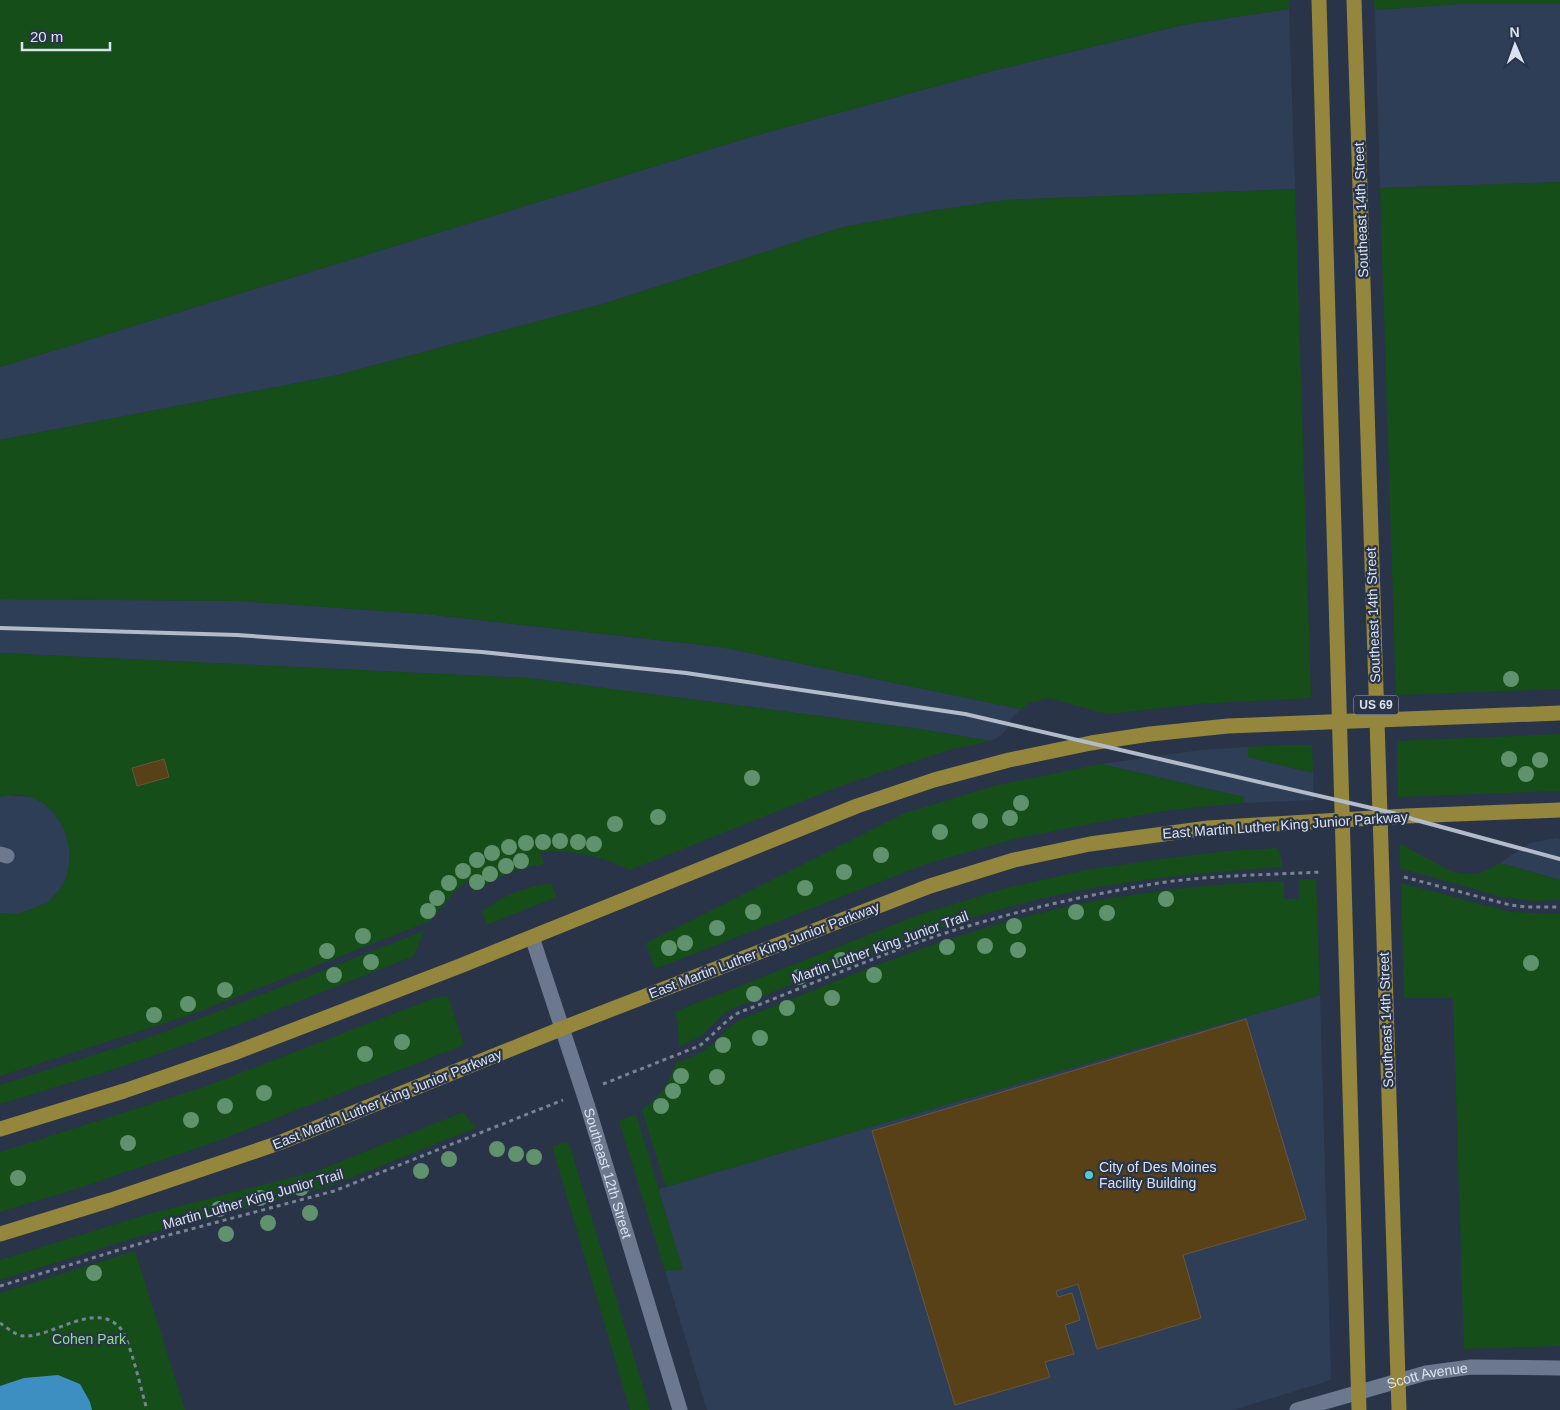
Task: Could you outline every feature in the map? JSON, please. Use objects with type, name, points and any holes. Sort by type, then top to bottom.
[{"type":"main road","name":"US 69","points":[[1319,0],[1360,1410]]},
{"type":"main road","name":"Southeast 14th Street","points":[[1354,0],[1398,1410]]},
{"type":"main road","points":[[0,1129],[124,1091],[234,1052],[532,937],[857,806],[934,780],[1009,760],[1091,743],[1150,734],[1228,726],[1560,713]]},
{"type":"main road","name":"East Martin Luther King Junior Parkway","points":[[0,1234],[111,1200],[279,1142],[563,1028],[930,886],[1014,860],[1090,844],[1208,828],[1406,816],[1560,810]]},
{"type":"street","name":"Southeast 12th Street","points":[[532,937],[563,1028],[680,1410]]},
{"type":"street","name":"Scott Avenue","points":[[1297,1410],[1426,1373],[1471,1367],[1560,1368]]},
{"type":"path","name":"Martin Luther King Junior Trail","points":[[612,1080],[699,1046],[726,1020],[738,1013],[889,953],[939,935],[1004,916],[1069,900],[1161,883],[1250,875],[1324,872]]},
{"type":"path","points":[[1398,876],[1429,882],[1510,905],[1560,907]]},
{"type":"path","name":"Martin Luther King Junior Trail","points":[[0,1286],[165,1236],[334,1191],[536,1110]]},
{"type":"path","points":[[0,1322],[11,1331],[22,1336],[86,1319],[111,1320],[122,1330],[129,1347],[147,1410]]},
{"type":"shaded area","points":[[1461,4],[1560,4],[1560,182],[1380,188],[1375,10]]},
{"type":"shaded area","points":[[1289,9],[1295,189],[1006,200],[930,211],[843,227],[606,303],[338,375],[0,440],[0,367],[754,136],[992,71],[1183,25]]},
{"type":"shaded area","points":[[0,599],[239,601],[426,614],[721,647],[1021,709],[1011,719],[1007,729],[991,741],[920,729],[528,678],[0,653]]},
{"type":"shaded area","points":[[1248,747],[1248,757],[1313,773],[1314,800],[1244,803],[1243,797],[1101,764],[1201,750]]},
{"type":"shaded area","points":[[7,795],[32,797],[50,807],[64,828],[70,849],[69,871],[61,888],[47,903],[16,915],[0,913],[0,797]]},
{"type":"shaded area","points":[[1560,839],[1560,880],[1500,863],[1530,843]]},
{"type":"shaded area","points":[[1320,995],[1331,1380],[1233,1410],[707,1410],[642,1194]]},
{"type":"green space","points":[[0,0],[1289,0],[1289,9],[1182,25],[992,71],[754,136],[0,367]]},
{"type":"green space","points":[[1374,0],[1560,0],[1560,4],[1461,4],[1375,10]]},
{"type":"green space","points":[[1560,182],[1560,689],[1396,695],[1380,188]]},
{"type":"green space","points":[[1295,189],[1311,698],[1198,704],[1107,714],[1049,698],[1029,703],[1021,709],[721,647],[426,614],[239,601],[0,599],[0,440],[338,375],[606,303],[843,227],[930,211],[1006,200]]},
{"type":"green space","points":[[0,653],[528,678],[920,729],[991,741],[952,749],[843,785],[630,870],[607,860],[586,854],[540,851],[544,864],[507,874],[474,892],[468,880],[457,889],[430,921],[190,1015],[0,1076],[0,913],[21,913],[48,902],[62,886],[69,868],[69,848],[64,829],[54,813],[39,801],[21,795],[0,797]]},
{"type":"green space","points":[[1560,734],[1560,791],[1398,797],[1397,741]]},
{"type":"green space","points":[[1312,745],[1313,773],[1248,757],[1248,747]]},
{"type":"green space","points":[[1101,764],[1244,797],[1244,803],[1171,810],[1014,839],[926,864],[655,969],[646,943],[905,813],[997,785]]},
{"type":"green space","points":[[1400,844],[1451,871],[1459,873],[1477,873],[1500,863],[1560,880],[1560,900],[1534,901],[1502,897],[1400,868]]},
{"type":"green space","points":[[1277,848],[1282,859],[1282,867],[1170,877],[1085,889],[1016,905],[934,930],[854,959],[736,1007],[724,1013],[701,1036],[679,1047],[678,1022],[674,1012],[918,915],[1003,889],[1086,870],[1227,851]]},
{"type":"green space","points":[[1299,879],[1316,879],[1320,995],[666,1187],[642,1110],[663,1089],[671,1077],[676,1063],[708,1048],[732,1025],[742,1019],[909,953],[1012,920],[1113,898],[1215,885],[1284,881],[1284,899],[1299,899]]},
{"type":"green space","points":[[551,883],[557,897],[487,925],[482,912],[490,906],[515,893]]},
{"type":"green space","points":[[1401,883],[1511,912],[1560,914],[1560,1346],[1464,1349],[1453,998],[1404,998]]},
{"type":"green space","points":[[424,931],[414,956],[212,1035],[115,1069],[0,1104],[0,1085],[153,1036]]},
{"type":"green space","points":[[448,996],[464,1045],[212,1143],[82,1187],[0,1212],[0,1152],[204,1087],[434,998]]},
{"type":"green space","points":[[463,1112],[476,1128],[331,1186],[157,1231],[0,1280],[0,1260],[145,1215],[317,1171]]},
{"type":"green space","points":[[636,1114],[683,1270],[665,1271],[619,1121]]},
{"type":"green space","points":[[567,1142],[650,1410],[630,1410],[552,1146]]},
{"type":"green space","name":"Cohen Park","points":[[135,1251],[185,1410],[0,1410],[0,1293]]},
{"type":"water","points":[[58,1375],[80,1384],[90,1402],[92,1410],[0,1410],[0,1386],[24,1378]]},
{"type":"building","points":[[164,759],[169,777],[137,786],[132,768]]},
{"type":"building","name":"City of Des Moines Facility Building","points":[[1246,1019],[1306,1219],[1183,1255],[1201,1318],[1097,1349],[1078,1284],[1056,1291],[1058,1297],[1072,1293],[1080,1320],[1065,1325],[1074,1354],[1045,1362],[1050,1377],[955,1405],[872,1131]]},
{"type":"railway","points":[[0,628],[237,635],[482,652],[686,673],[965,714],[1406,816],[1560,859]]},
{"type":"place","name":"City of Des Moines Facility Building","points":[[1089,1175]]}]
